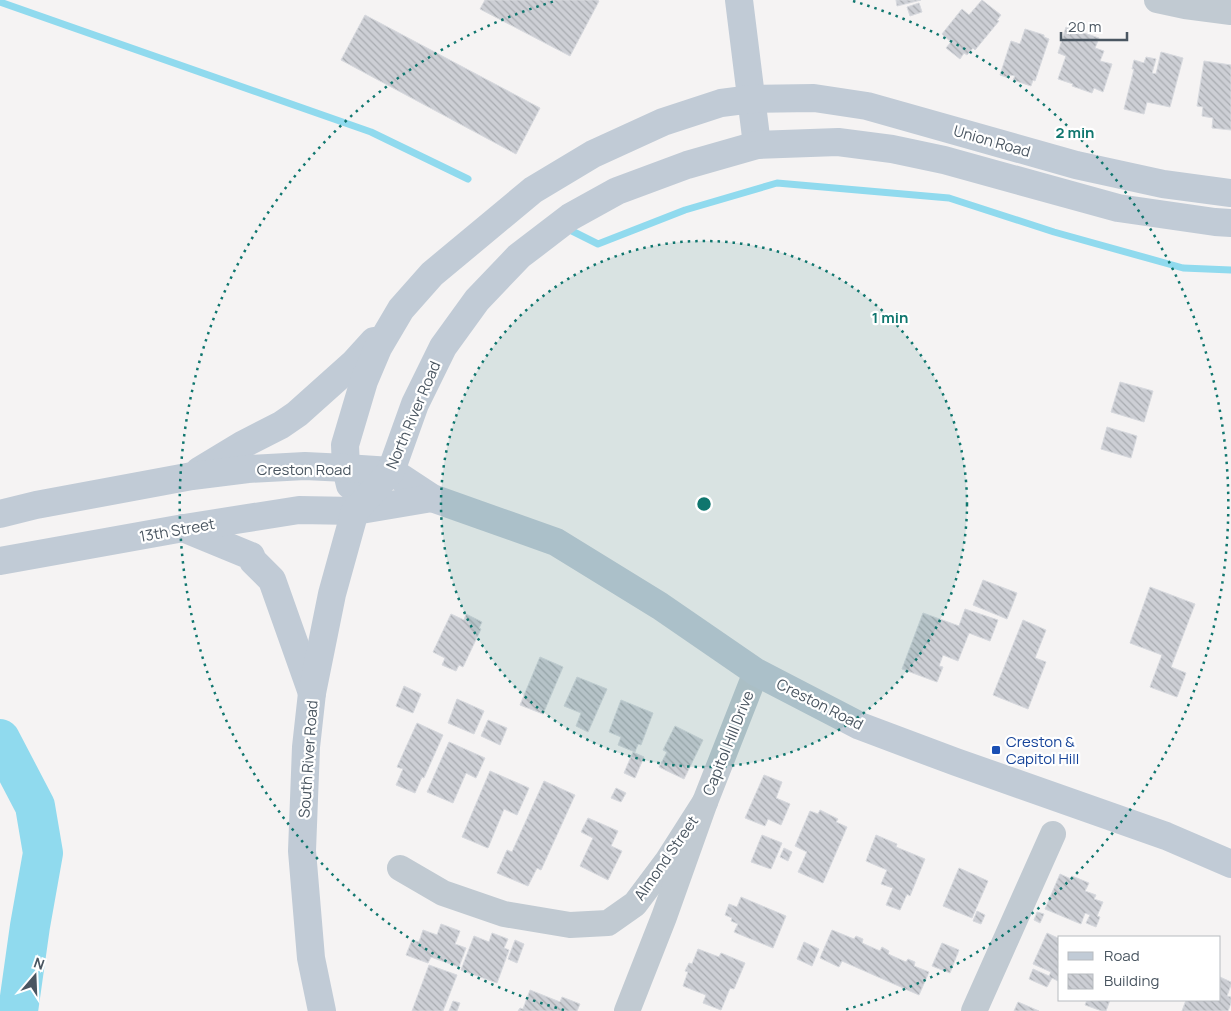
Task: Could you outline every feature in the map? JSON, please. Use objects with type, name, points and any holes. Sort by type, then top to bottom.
[{"type":"main road","points":[[739,0],[757,145]]},
{"type":"main road","name":"Union Road","points":[[752,99],[814,98],[868,106],[1076,165],[1163,184],[1231,193]]},
{"type":"main road","points":[[0,514],[36,505],[181,478],[280,425],[297,414],[354,363],[432,274],[533,190],[593,154],[663,122],[721,103],[752,99]]},
{"type":"main road","name":"Union Road","points":[[757,145],[838,142],[892,149],[944,160],[1118,208],[1231,223]]},
{"type":"main road","name":"North River Road","points":[[355,511],[391,472],[415,404],[443,347],[477,300],[519,256],[570,217],[618,191],[687,165],[757,145]]},
{"type":"main road","points":[[355,511],[346,468],[345,445],[364,380],[378,348],[400,309]]},
{"type":"main road","name":"Creston Road","points":[[181,478],[248,469],[305,466],[391,472],[432,498],[556,542],[660,606],[756,672],[860,726],[1166,836],[1231,864]]},
{"type":"main road","name":"Creston Road","points":[[355,511],[432,498]]},
{"type":"main road","name":"13th Street","points":[[0,561],[299,510],[355,511]]},
{"type":"main road","name":"South River Road","points":[[322,1011],[311,958],[302,851],[306,747],[312,694],[332,594],[355,511]]},
{"type":"main road","points":[[181,529],[251,556],[253,561],[272,580],[312,694]]},
{"type":"street","points":[[1158,0],[1185,6],[1231,12]]},
{"type":"street","name":"Capitol Hill Drive","points":[[627,1011],[664,917],[704,802],[756,672]]},
{"type":"street","name":"Almond Street","points":[[400,868],[443,893],[504,914],[570,925],[608,923],[635,904],[668,860],[704,802]]},
{"type":"street","points":[[974,1011],[1053,834]]},
{"type":"building","points":[[485,0],[599,1],[570,56],[480,9]]},
{"type":"building","points":[[896,0],[921,0],[897,6]]},
{"type":"building","points":[[982,0],[1001,15],[997,20],[999,21],[975,50],[973,48],[967,55],[964,53],[960,59],[946,48],[951,42],[942,34],[962,9],[969,15]]},
{"type":"building","points":[[919,3],[922,12],[910,16],[907,7]]},
{"type":"building","points":[[365,15],[540,108],[516,154],[341,60]]},
{"type":"building","points":[[1066,27],[1099,38],[1095,48],[1104,51],[1100,61],[1112,64],[1103,92],[1094,88],[1092,93],[1058,79],[1066,56],[1058,53]]},
{"type":"building","points":[[1025,29],[1044,35],[1044,37],[1049,39],[1035,81],[1033,80],[1031,86],[1013,80],[1015,76],[1010,75],[1009,78],[1000,75],[1011,41],[1020,44]]},
{"type":"building","points":[[1161,52],[1183,58],[1170,107],[1147,102],[1144,114],[1124,109],[1134,69],[1132,69],[1134,60],[1144,63],[1146,57],[1156,59],[1152,73],[1156,74]]},
{"type":"building","points":[[1204,61],[1231,65],[1231,130],[1212,128],[1213,118],[1202,116],[1203,107],[1197,106]]},
{"type":"building","points":[[1120,382],[1153,391],[1144,422],[1111,412]]},
{"type":"building","points":[[1107,427],[1137,436],[1131,458],[1101,449]]},
{"type":"building","points":[[983,580],[1017,593],[1007,619],[973,605]]},
{"type":"building","points":[[1150,587],[1195,604],[1171,667],[1186,673],[1177,697],[1150,687],[1162,655],[1130,643]]},
{"type":"building","points":[[965,609],[998,620],[990,641],[969,633],[958,661],[943,655],[939,666],[943,667],[937,682],[902,669],[923,613],[959,626]]},
{"type":"building","points":[[451,614],[464,620],[466,614],[482,622],[479,628],[481,629],[463,667],[459,665],[456,671],[442,665],[445,658],[433,652]]},
{"type":"building","points":[[1023,620],[1046,630],[1035,658],[1046,662],[1028,709],[993,695]]},
{"type":"building","points":[[540,657],[563,667],[543,714],[520,705]]},
{"type":"building","points":[[577,677],[607,689],[588,732],[576,726],[581,713],[564,706]]},
{"type":"building","points":[[404,686],[421,694],[413,713],[396,706]]},
{"type":"building","points":[[457,699],[484,711],[474,734],[448,723]]},
{"type":"building","points":[[621,700],[653,713],[641,745],[638,744],[635,752],[618,745],[621,737],[609,732]]},
{"type":"building","points":[[488,720],[507,728],[500,745],[481,736]]},
{"type":"building","points":[[417,723],[443,735],[424,778],[422,777],[415,793],[396,785],[403,769],[397,767]]},
{"type":"building","points":[[675,726],[703,740],[684,779],[659,767],[667,752],[663,750]]},
{"type":"building","points":[[449,742],[485,758],[476,778],[466,773],[453,803],[427,792]]},
{"type":"building","points":[[633,752],[644,757],[635,778],[624,773]]},
{"type":"building","points":[[490,771],[529,788],[517,815],[504,809],[488,848],[462,837]]},
{"type":"building","points":[[764,775],[782,782],[776,798],[790,804],[781,825],[768,819],[765,826],[745,818]]},
{"type":"building","points":[[544,781],[575,795],[541,870],[537,868],[528,886],[497,873],[507,850],[512,852]]},
{"type":"building","points":[[616,788],[626,793],[621,802],[611,798]]},
{"type":"building","points":[[820,810],[838,819],[836,822],[847,827],[823,883],[798,872],[807,852],[795,846],[810,811],[818,814]]},
{"type":"building","points":[[588,818],[618,831],[611,846],[622,851],[608,880],[580,866],[593,838],[581,832]]},
{"type":"building","points":[[762,835],[782,843],[771,869],[751,862]]},
{"type":"building","points":[[876,835],[897,844],[896,847],[925,859],[910,896],[907,894],[900,910],[886,905],[893,888],[881,884],[887,870],[866,861]]},
{"type":"building","points":[[784,848],[792,852],[788,861],[780,857]]},
{"type":"building","points":[[959,868],[988,881],[972,918],[943,906]]},
{"type":"building","points":[[1060,874],[1071,879],[1072,876],[1089,883],[1085,891],[1096,895],[1094,899],[1103,902],[1097,916],[1100,917],[1096,927],[1086,923],[1090,915],[1085,913],[1081,924],[1045,909]]},
{"type":"building","points":[[741,897],[786,916],[773,948],[734,932],[738,924],[731,921],[732,918],[725,915],[729,904],[737,907]]},
{"type":"building","points":[[977,911],[985,915],[981,924],[973,921]]},
{"type":"building","points":[[1037,912],[1044,914],[1040,923],[1034,920]]},
{"type":"building","points":[[441,924],[460,931],[455,944],[466,948],[459,967],[431,957],[428,963],[406,955],[412,940],[419,942],[423,930],[437,935]]},
{"type":"building","points":[[832,930],[854,939],[856,936],[863,939],[862,943],[880,951],[882,947],[889,951],[888,954],[906,962],[908,959],[915,962],[914,966],[929,972],[919,995],[842,961],[839,967],[820,958]]},
{"type":"building","points":[[492,933],[508,939],[504,948],[509,950],[497,983],[461,970],[474,936],[489,942]]},
{"type":"building","points":[[1047,933],[1058,938],[1058,981],[1052,978],[1047,987],[1029,979],[1033,969],[1049,976],[1051,972],[1033,964]]},
{"type":"building","points":[[515,940],[524,944],[517,963],[508,959]]},
{"type":"building","points":[[804,942],[819,949],[812,966],[797,959]]},
{"type":"building","points":[[942,943],[959,950],[950,973],[932,966]]},
{"type":"building","points":[[698,949],[719,957],[721,953],[745,963],[734,989],[730,988],[721,1010],[703,1003],[706,995],[683,986],[688,972],[685,971],[689,963],[692,964]]},
{"type":"building","points":[[429,965],[457,975],[443,1011],[412,1011]]},
{"type":"building","points":[[1221,977],[1231,982],[1227,996],[1231,997],[1228,1011],[1182,1011],[1186,1001],[1221,1001]]},
{"type":"building","points":[[530,990],[560,1002],[562,997],[580,1004],[577,1011],[518,1011],[520,1008],[523,1009]]},
{"type":"building","points":[[453,1001],[460,1003],[457,1011],[449,1011]]},
{"type":"building","points":[[1087,1001],[1110,1001],[1106,1011],[1085,1005]]},
{"type":"building","points":[[1018,1002],[1039,1011],[1014,1011]]},
{"type":"waterway","points":[[0,2],[371,132],[468,179]]},
{"type":"waterway","points":[[572,231],[598,244],[685,210],[777,183],[949,198],[1054,232],[1183,268],[1231,270]]},
{"type":"waterway","points":[[0,739],[35,806],[43,853],[18,1011]]},
{"type":"place","name":"Creston & Capitol Hill","points":[[996,750]]}]
